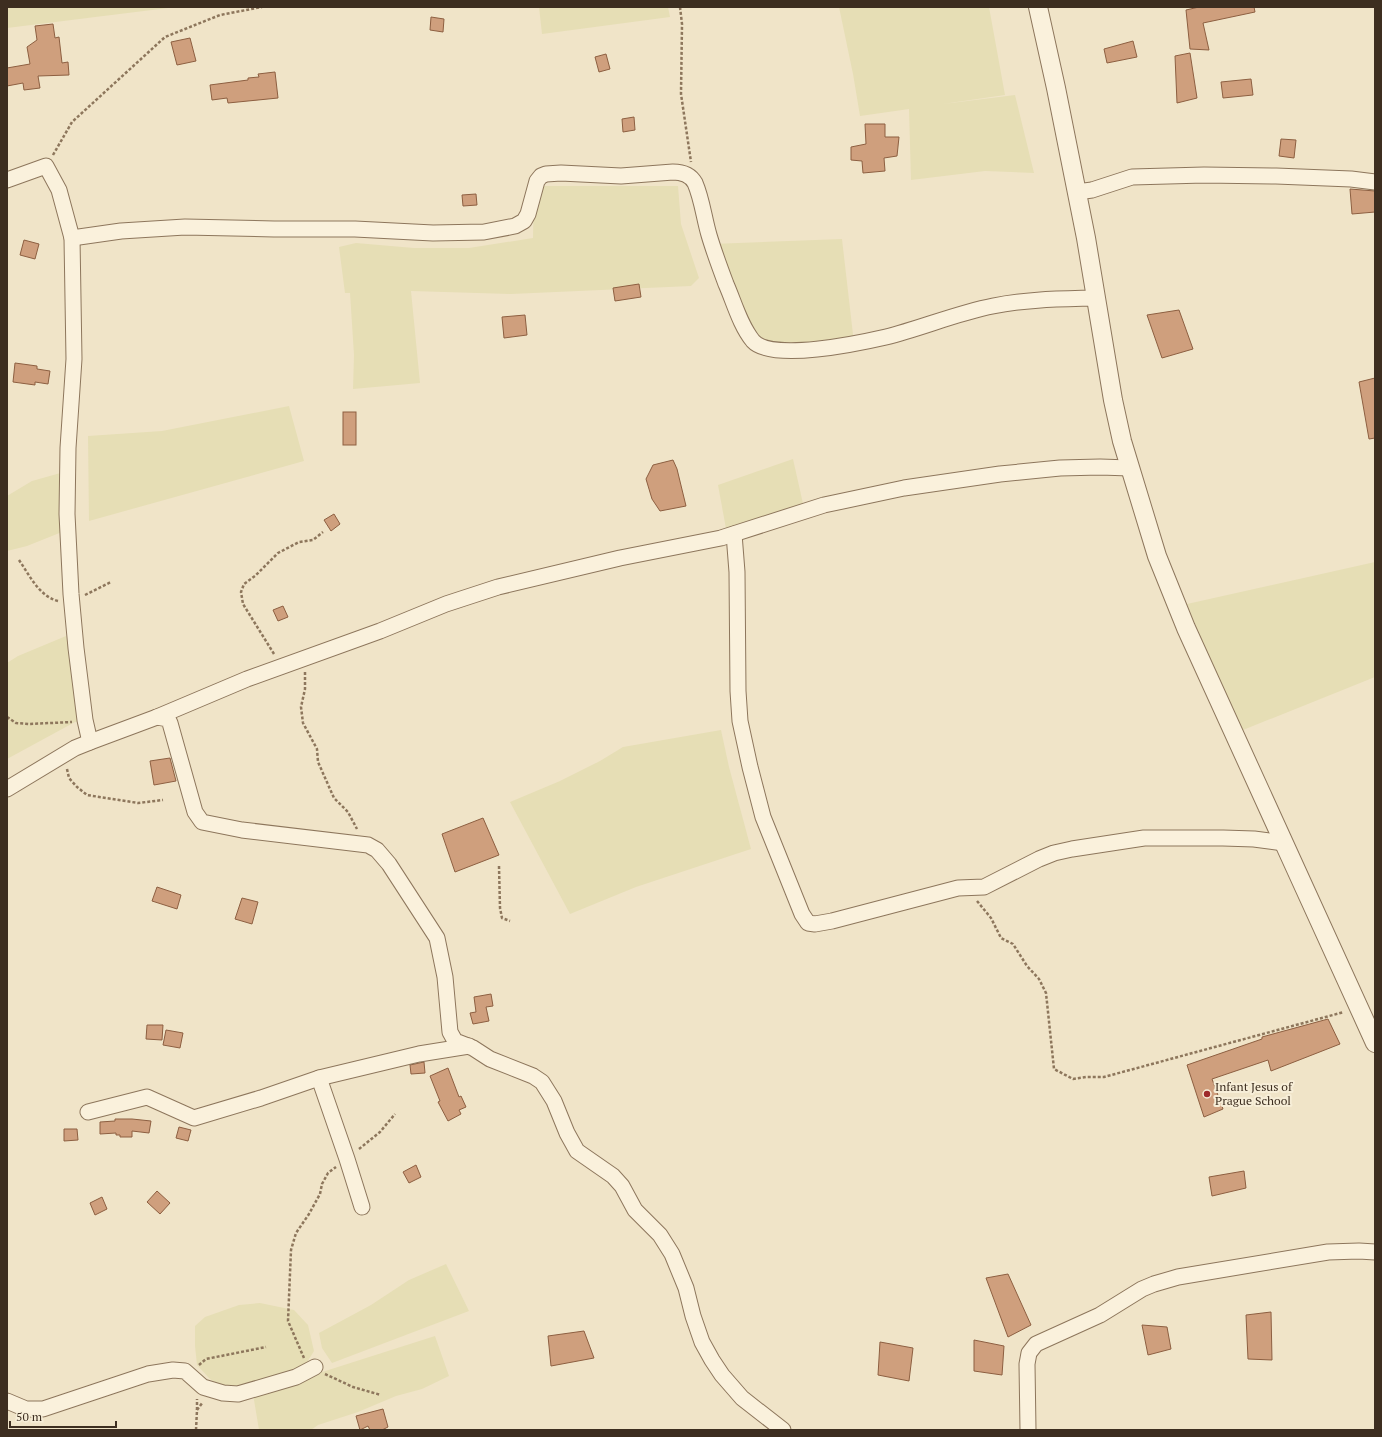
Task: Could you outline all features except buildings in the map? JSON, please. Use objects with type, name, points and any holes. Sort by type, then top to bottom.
[{"type":"street","points":[[1038,7],[1077,192],[1113,400],[1122,441],[1156,556],[1186,628],[1375,1043]]},
{"type":"street","points":[[7,180],[46,166],[59,190],[72,238],[74,359],[68,448],[67,514],[72,602],[85,720],[90,742]]},
{"type":"street","points":[[72,238],[122,231],[185,227],[355,229],[433,233],[484,232],[515,226],[524,221],[528,214],[536,181],[541,176],[546,174],[561,173],[621,176],[681,172],[693,179],[697,188],[709,235],[740,319],[755,343],[766,348],[794,350],[831,348],[886,337],[971,311],[994,306],[1053,299],[1095,298]]},
{"type":"street","points":[[1077,192],[1092,190],[1132,177],[1204,175],[1276,176],[1351,179],[1375,182]]},
{"type":"street","points":[[7,789],[63,755],[90,742],[157,717],[247,679],[380,631],[446,604],[498,587],[620,558],[721,538],[824,505],[904,488],[1000,474],[1060,468],[1100,466],[1130,468]]},
{"type":"street","points":[[734,534],[737,572],[738,691],[740,721],[763,817],[804,919],[808,923],[811,924],[832,921],[964,887],[984,887],[1021,867],[1054,853],[1127,840],[1144,838],[1223,838],[1284,843]]},
{"type":"street","points":[[157,717],[168,719],[170,723],[195,812],[202,822],[242,830],[365,844],[377,850],[386,860],[437,938],[445,978],[450,1032],[455,1041],[474,1045],[490,1059],[533,1076],[542,1082],[554,1101],[567,1133],[577,1151],[613,1176],[622,1186],[635,1210],[660,1235],[672,1254],[686,1288],[693,1316],[702,1342],[712,1360],[742,1398],[783,1430]]},
{"type":"street","points":[[88,1112],[147,1097],[194,1118],[261,1098],[319,1078],[418,1054],[474,1045]]},
{"type":"street","points":[[319,1078],[362,1207]]},
{"type":"street","points":[[1028,1430],[1027,1364],[1029,1353],[1036,1344],[1100,1315],[1142,1289],[1178,1278],[1328,1252],[1375,1252]]},
{"type":"street","points":[[7,1401],[26,1409],[43,1409],[148,1374],[173,1370],[185,1371],[203,1387],[221,1392],[238,1394],[296,1377],[315,1368]]},
{"type":"path","points":[[46,166],[72,122],[165,36],[220,15],[262,7]]},
{"type":"path","points":[[680,7],[682,24],[681,94],[693,179]]},
{"type":"path","points":[[282,667],[242,604],[241,592],[244,584],[255,576],[278,553],[299,542],[313,540],[323,532]]},
{"type":"path","points":[[302,659],[306,676],[302,707],[303,724],[317,749],[318,762],[334,798],[348,812],[365,844]]},
{"type":"path","points":[[7,717],[16,723],[29,724],[85,720]]},
{"type":"path","points":[[63,755],[69,778],[87,795],[138,803],[163,800]]},
{"type":"path","points":[[499,866],[500,908],[502,918],[510,921]]},
{"type":"path","points":[[971,888],[977,901],[991,918],[1002,938],[1013,944],[1046,993],[1054,1070],[1073,1079],[1086,1077],[1104,1078],[1359,1008]]},
{"type":"path","points":[[381,1395],[353,1387],[315,1368],[304,1358],[288,1321],[292,1250],[296,1233],[320,1194],[322,1184],[328,1173],[380,1132],[395,1114]]},
{"type":"path","points":[[196,1430],[198,1382],[196,1367],[206,1359],[266,1347]]},
{"type":"path","points":[[197,1410],[201,1404],[221,1392]]},
{"type":"shaded area","points":[[7,7],[176,7],[7,28]]},
{"type":"shaded area","points":[[539,7],[668,7],[670,17],[542,34]]},
{"type":"shaded area","points":[[839,7],[989,7],[1005,95],[943,104],[1015,95],[1034,173],[985,171],[911,180],[909,109],[860,116]]},
{"type":"shaded area","points":[[534,186],[678,186],[681,224],[699,278],[691,286],[511,294],[411,291],[420,383],[353,389],[354,355],[350,293],[345,293],[339,247],[356,243],[414,248],[469,248],[533,238]]},
{"type":"shaded area","points":[[842,239],[854,343],[761,346],[712,244]]},
{"type":"shaded area","points":[[289,406],[304,461],[89,521],[88,436],[162,431]]},
{"type":"shaded area","points":[[793,459],[804,508],[727,534],[718,485]]},
{"type":"shaded area","points":[[64,472],[62,532],[27,546],[7,551],[7,496],[32,481]]},
{"type":"shaded area","points":[[1375,562],[1375,677],[1243,730],[1215,674],[1187,604]]},
{"type":"shaded area","points":[[66,636],[85,720],[75,722],[7,759],[7,663],[18,656]]},
{"type":"shaded area","points":[[721,730],[729,767],[751,849],[636,887],[570,914],[510,802],[560,781],[600,761],[623,747]]},
{"type":"shaded area","points":[[446,1264],[469,1311],[332,1363],[322,1348],[319,1333],[371,1305],[409,1280]]},
{"type":"shaded area","points":[[260,1303],[294,1310],[308,1325],[314,1351],[306,1364],[283,1377],[224,1388],[210,1379],[197,1365],[195,1326],[205,1317],[239,1305]]},
{"type":"shaded area","points":[[435,1336],[449,1376],[422,1389],[396,1396],[358,1412],[318,1425],[311,1430],[259,1430],[253,1394]]},
{"type":"place","name":"Infant Jesus of Prague School","points":[[1207,1094]]}]
